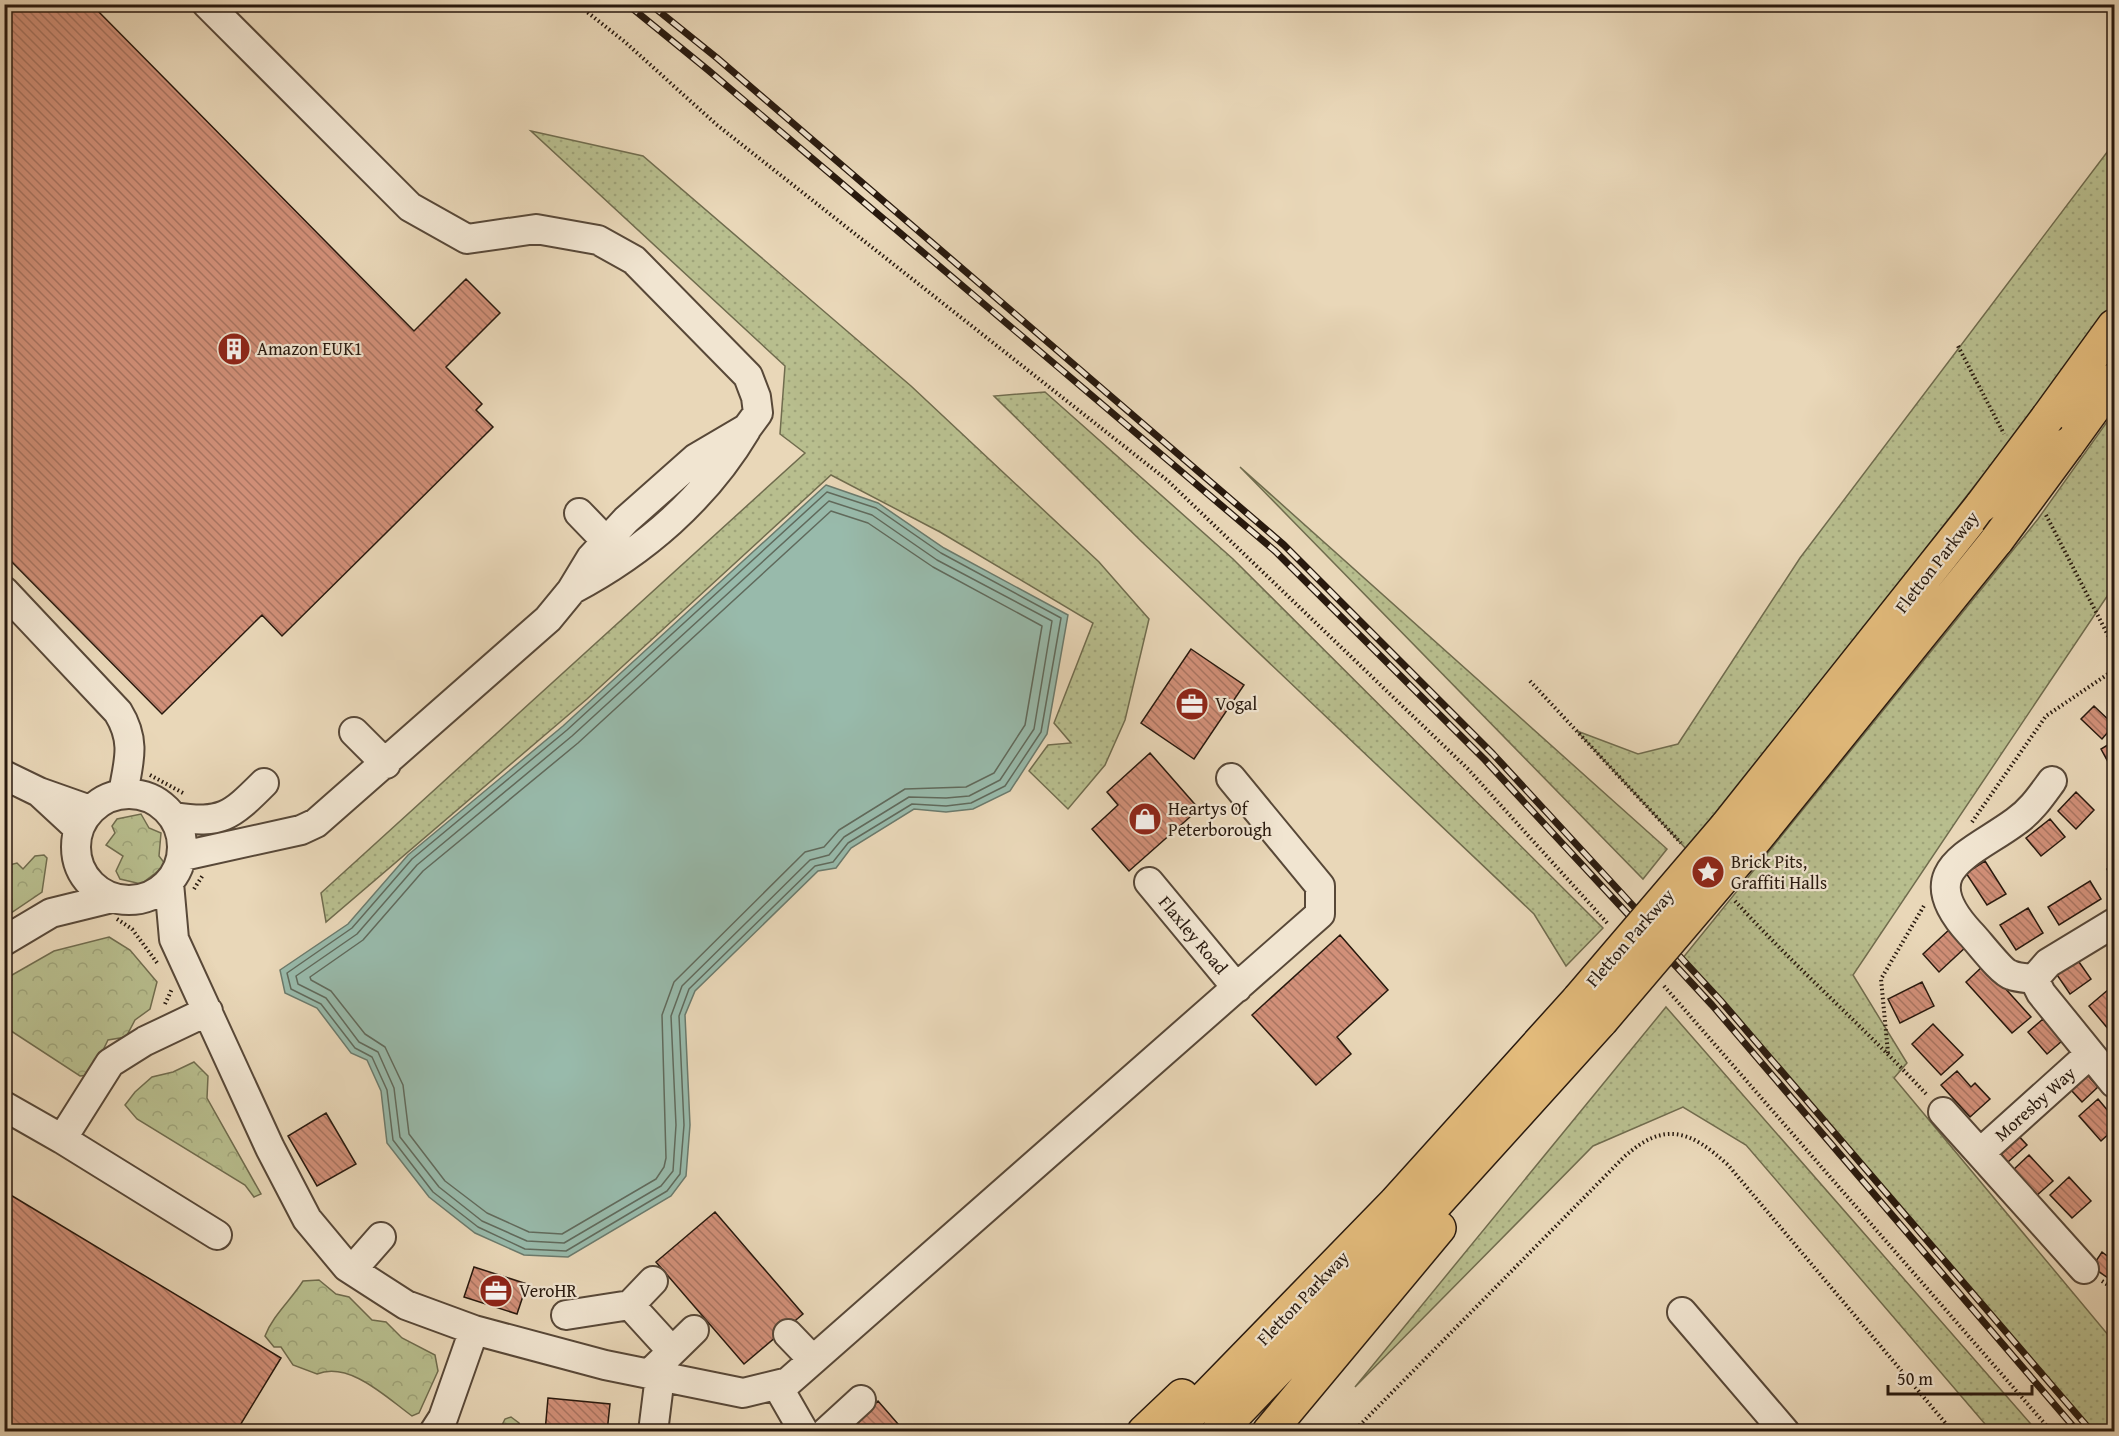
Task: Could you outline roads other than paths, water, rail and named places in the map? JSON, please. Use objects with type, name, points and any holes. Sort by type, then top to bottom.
[{"type":"highway","name":"Fletton Parkway","points":[[1737,837],[2115,326]]},
{"type":"highway","name":"Fletton Parkway","points":[[1172,1431],[1395,1203],[1590,1010],[1737,837],[1997,540],[2115,381]]},
{"type":"highway","name":"Fletton Parkway","points":[[1218,1431],[1420,1221],[1560,1069],[1590,1010]]},
{"type":"highway","points":[[1269,1431],[1419,1255],[1560,1069]]},
{"type":"highway","points":[[1144,1431],[1250,1331],[1395,1203]]},
{"type":"street","points":[[207,4],[410,207],[467,239],[536,229],[598,240],[633,260],[748,376],[756,397],[758,413],[726,463],[693,500],[639,549],[571,591]]},
{"type":"street","points":[[183,856],[316,823],[386,764],[548,619],[571,591],[591,558],[606,541],[696,458],[747,428]]},
{"type":"street","points":[[579,513],[606,541]]},
{"type":"street","points":[[4,591],[118,712],[126,725],[130,735],[130,761],[123,793]]},
{"type":"street","points":[[354,732],[386,764]]},
{"type":"street","points":[[4,776],[39,792],[85,820]]},
{"type":"street","points":[[264,783],[246,800],[213,821],[182,807],[152,798],[123,793],[99,802],[85,820],[76,850],[81,871],[100,892],[174,939],[270,1148],[306,1219],[352,1270],[406,1305],[474,1330],[660,1367],[743,1393],[788,1382],[1320,914],[1320,886],[1231,778]]},
{"type":"street","points":[[2034,979],[2009,975],[1949,906],[1945,893],[1947,881],[1962,855],[2024,815],[2052,782]]},
{"type":"street","points":[[174,939],[181,891],[178,870],[183,856],[182,807]]},
{"type":"street","points":[[4,941],[51,913],[69,891],[81,871]]},
{"type":"street","name":"Flaxley Road","points":[[1149,882],[1237,988]]},
{"type":"street","points":[[51,913],[118,905],[181,891]]},
{"type":"street","points":[[2034,979],[2048,963],[2115,923]]},
{"type":"street","points":[[2034,979],[2041,993],[2115,1083]]},
{"type":"street","points":[[62,1139],[110,1063],[145,1041],[208,1011]]},
{"type":"street","name":"Moresby Way","points":[[1980,1154],[2090,1054]]},
{"type":"street","points":[[4,1106],[62,1139],[217,1235]]},
{"type":"street","name":"Moresby Way","points":[[1943,1112],[2084,1269]]},
{"type":"street","points":[[352,1270],[381,1237]]},
{"type":"street","points":[[566,1315],[630,1305],[653,1281]]},
{"type":"street","points":[[630,1305],[660,1367],[653,1431]]},
{"type":"street","points":[[1682,1312],[1785,1431]]},
{"type":"street","points":[[434,1431],[443,1418],[474,1330]]},
{"type":"street","points":[[660,1367],[694,1330]]},
{"type":"street","points":[[788,1334],[813,1360]]},
{"type":"street","points":[[777,1385],[804,1431]]},
{"type":"street","points":[[826,1431],[861,1400]]},
{"type":"water","points":[[826,485],[878,503],[944,548],[1068,615],[1047,734],[1010,791],[973,809],[946,812],[914,809],[851,848],[836,868],[818,871],[695,991],[685,1015],[690,1125],[686,1176],[671,1196],[568,1257],[524,1255],[475,1233],[429,1197],[387,1143],[381,1091],[367,1060],[351,1053],[317,1008],[285,993],[280,970],[348,924],[408,855],[563,726]]},
{"type":"railway","points":[[627,4],[708,70],[1275,551],[1485,760],[1712,1005],[2078,1432]]},
{"type":"railway","points":[[650,4],[717,58],[1284,545],[1493,754],[1721,1001],[2092,1432]]},
{"type":"place","name":"Amazon EUK1","points":[[234,349]]},
{"type":"place","name":"Vogal","points":[[1192,704]]},
{"type":"place","name":"Heartys Of Peterborough","points":[[1145,819]]},
{"type":"place","name":"Brick Pits, Graffiti Halls","points":[[1708,872]]},
{"type":"place","name":"VeroHR","points":[[496,1291]]}]
